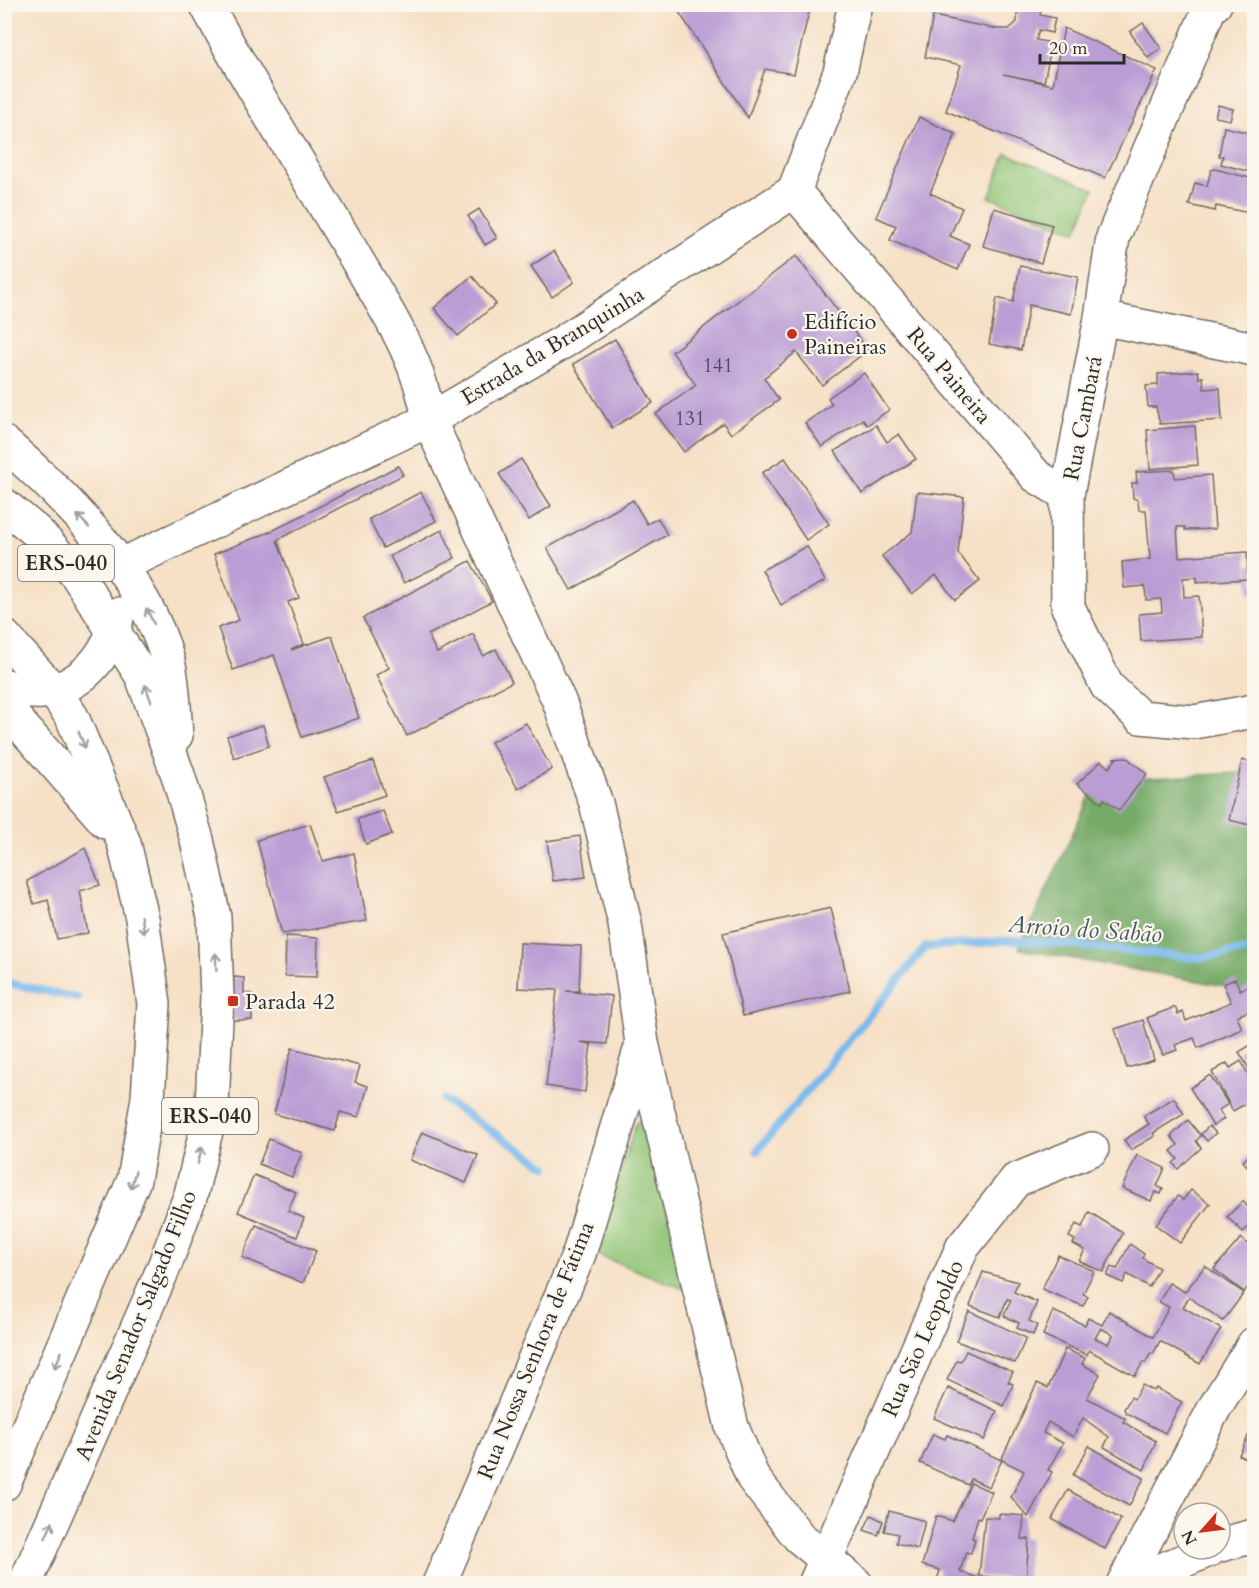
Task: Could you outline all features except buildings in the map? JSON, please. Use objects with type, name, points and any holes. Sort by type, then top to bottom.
[{"type":"street","points":[[206,4],[243,73],[402,337],[424,388],[429,420],[559,701],[596,804],[625,924],[642,1043],[732,1427],[753,1478],[799,1537],[820,1571],[856,1584]]},
{"type":"street","points":[[794,191],[840,72],[855,4]]},
{"type":"street","name":"Rua Cambará","points":[[1215,4],[1210,7],[1113,237],[1101,318],[1067,495],[1068,607],[1107,686],[1140,717],[1194,722],[1254,711]]},
{"type":"street","name":"Estrada da Branquinha","points":[[122,565],[429,420],[563,342],[794,191]]},
{"type":"street","name":"Rua Paineira","points":[[794,191],[1036,476],[1067,495]]},
{"type":"street","points":[[1101,318],[1254,349]]},
{"type":"street","name":"Avenida Senador Salgado Filho","points":[[4,442],[49,485],[122,565],[149,613],[168,663],[178,775]]},
{"type":"street","name":"Avenida Senador Salgado Filho","points":[[4,504],[57,552],[77,575],[142,676],[178,775],[214,917],[217,997],[212,1106],[191,1194],[164,1267],[25,1584]]},
{"type":"street","points":[[4,685],[20,690],[53,690],[87,673],[103,655],[115,632],[121,603],[122,565]]},
{"type":"street","name":"ERS-040","points":[[4,636],[53,690],[72,717],[124,843],[142,918],[154,1004],[148,1098],[134,1180],[4,1484]]},
{"type":"street","points":[[4,706],[124,843]]},
{"type":"street","name":"Rua Nossa Senhora de Fátima","points":[[439,1584],[579,1254],[642,1043]]},
{"type":"street","name":"Rua São Leopoldo","points":[[820,1571],[962,1248],[1016,1180],[1092,1149]]},
{"type":"street","points":[[1123,1584],[1215,1407],[1254,1344]]},
{"type":"street","points":[[1232,1542],[1254,1536]]},
{"type":"street","points":[[1129,1584],[1183,1561]]},
{"type":"green space","points":[[1006,153],[1094,189],[1076,232],[989,197]]},
{"type":"green space","points":[[1254,772],[1254,991],[1019,949],[1097,781]]},
{"type":"green space","points":[[646,1117],[684,1289],[595,1254],[636,1123]]},
{"type":"waterway","name":"Arroio do Sabão","points":[[757,1151],[926,947],[1017,940],[1199,958],[1254,949]]},
{"type":"waterway","points":[[4,982],[77,998]]},
{"type":"waterway","name":"Arroio do Sabão","points":[[444,1100],[547,1167]]},
{"type":"place","name":"Edifício Paineiras","points":[[792,334]]},
{"type":"place","name":"Parada 42","points":[[233,1001]]}]
